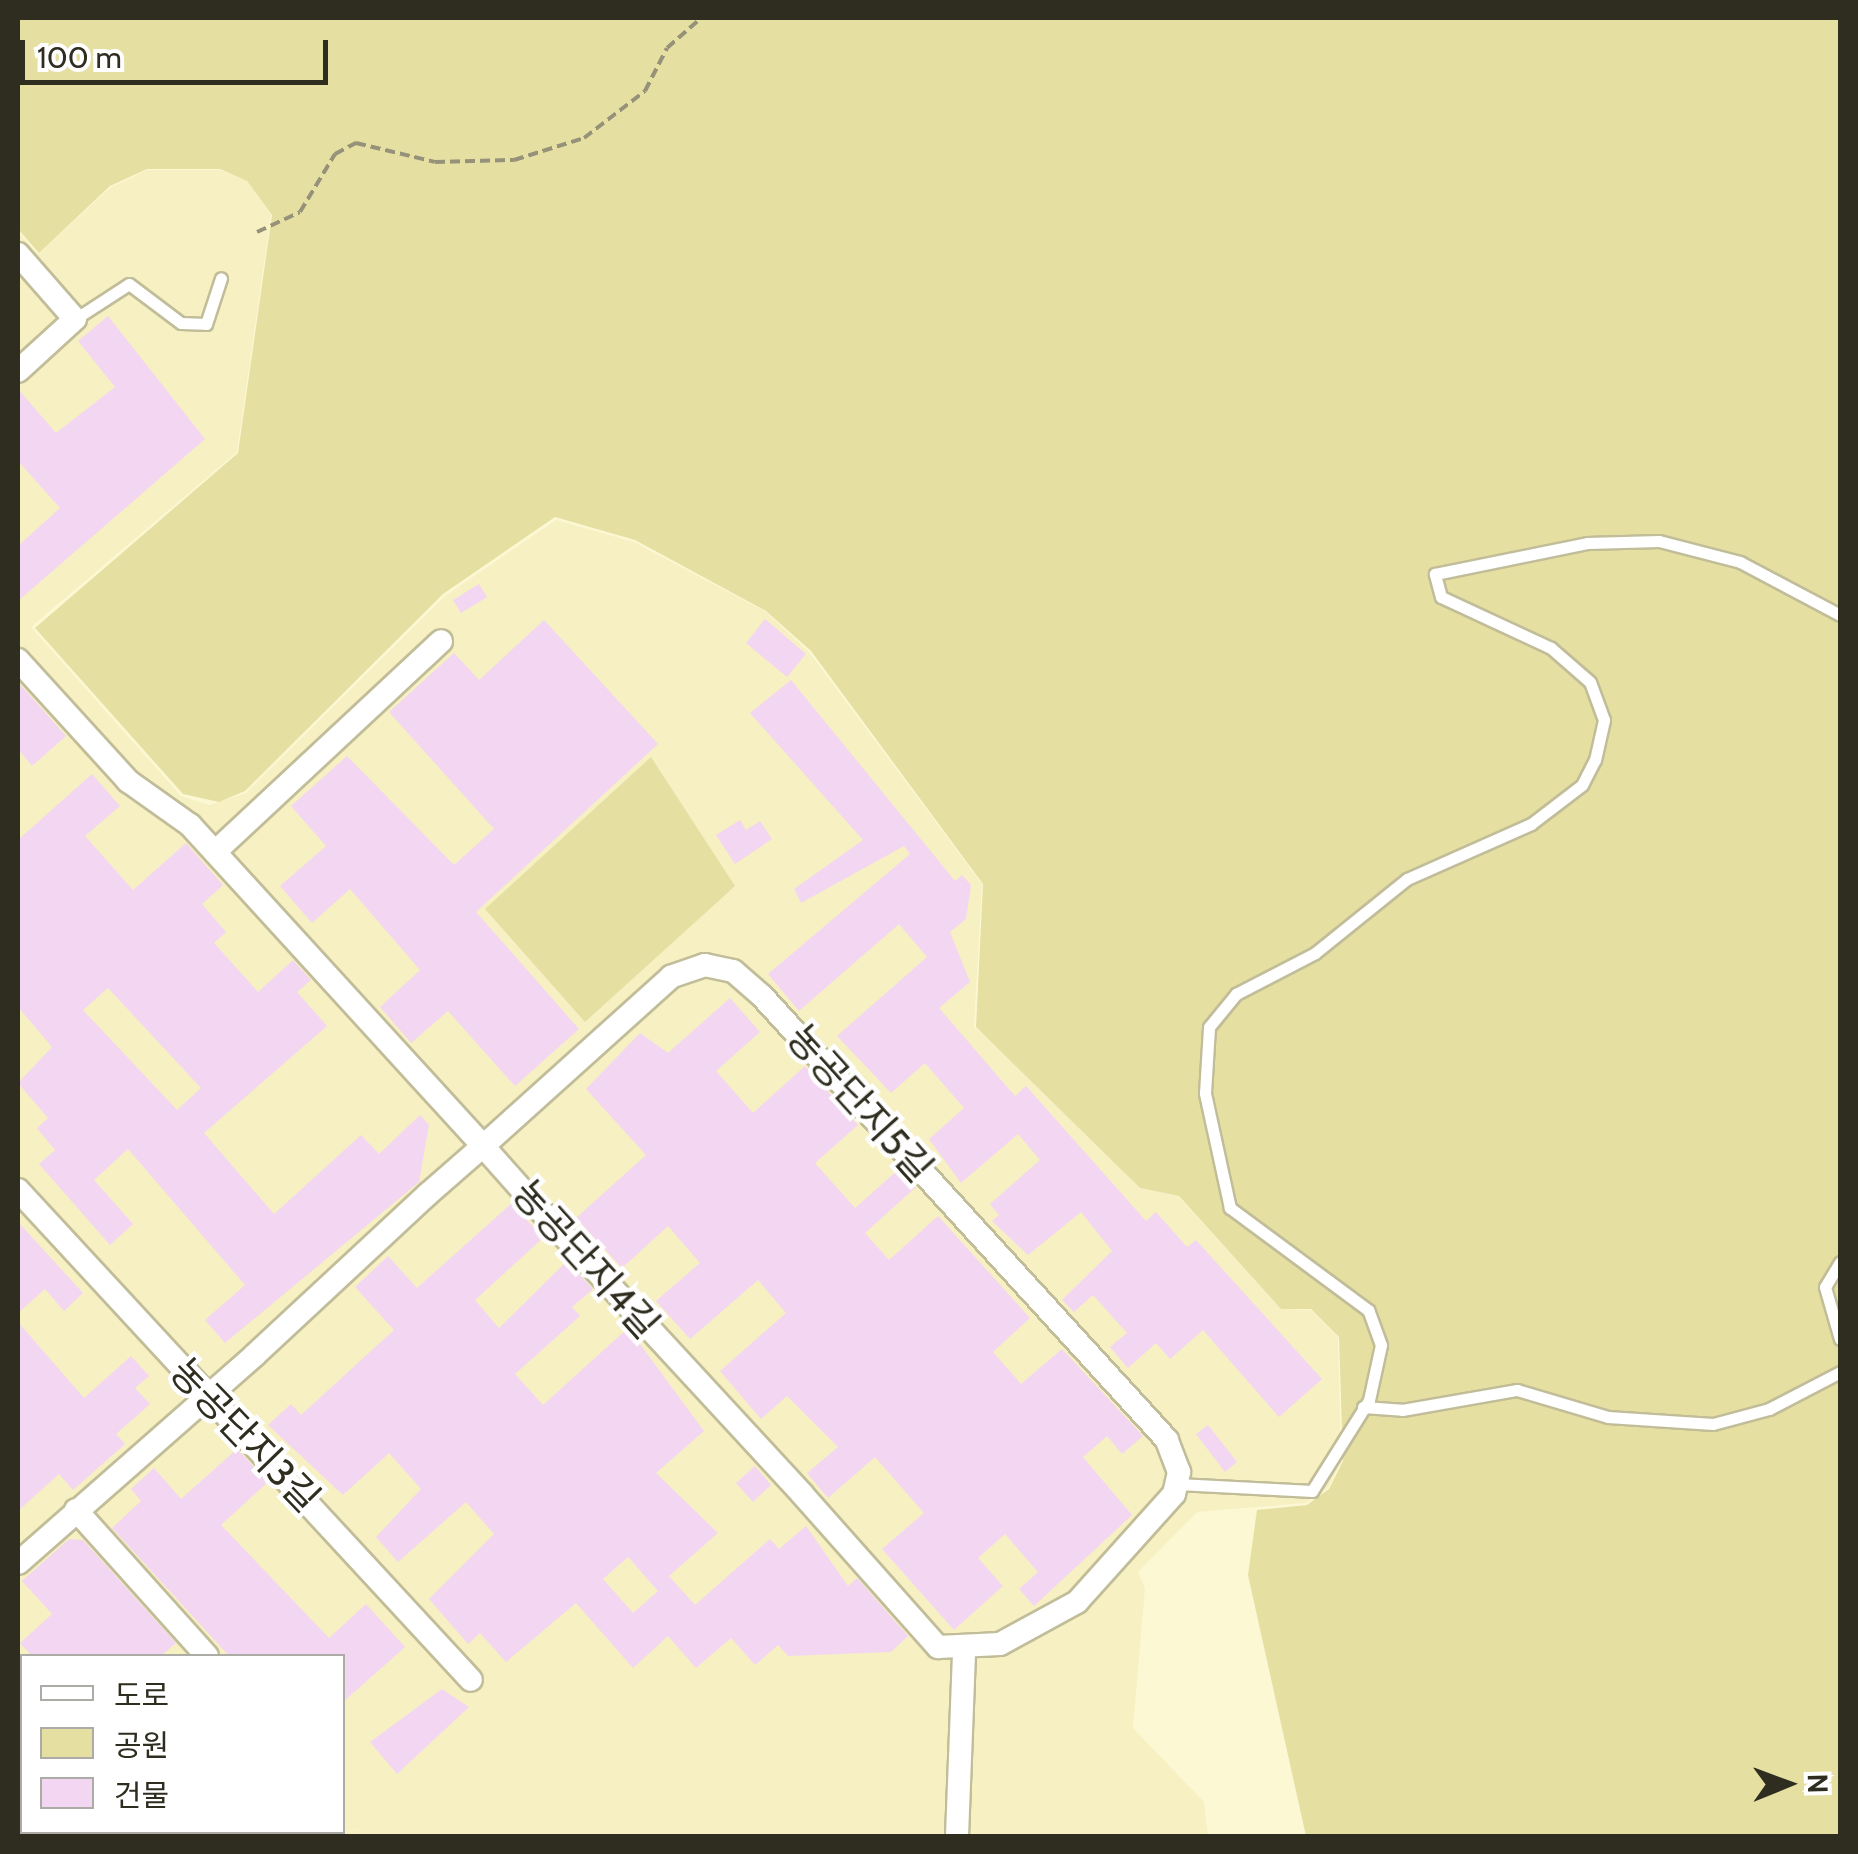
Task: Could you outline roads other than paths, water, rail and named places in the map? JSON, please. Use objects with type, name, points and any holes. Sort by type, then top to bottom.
[{"type":"street","points":[[18,254],[75,319],[18,371]]},
{"type":"street","points":[[215,852],[441,641]]},
{"type":"street","name":"농공단지4길","points":[[18,660],[128,781],[215,852],[934,1644],[964,1651]]},
{"type":"street","name":"농공단지5길","points":[[18,1563],[670,977],[705,964],[733,971],[1166,1440],[1178,1484]]},
{"type":"street","name":"농공단지3길","points":[[18,1190],[470,1680]]},
{"type":"street","points":[[956,1836],[964,1651],[1016,1637],[1077,1602],[1178,1484]]},
{"type":"street","points":[[76,1510],[206,1654]]},
{"type":"lane","points":[[75,319],[129,284],[181,323],[206,324],[221,278]]},
{"type":"lane","points":[[1178,1484],[1312,1491],[1363,1407],[1380,1358],[1376,1320],[1230,1208],[1214,1163],[1204,1045],[1236,994],[1315,953],[1407,879],[1510,838],[1591,772],[1604,720],[1590,682],[1551,648],[1441,597],[1432,578],[1587,542],[1659,541],[1740,562],[1840,615]]},
{"type":"lane","points":[[1840,1262],[1824,1286],[1840,1339]]},
{"type":"lane","points":[[1363,1407],[1402,1410],[1518,1390],[1608,1417],[1713,1424],[1769,1410],[1840,1372]]}]
